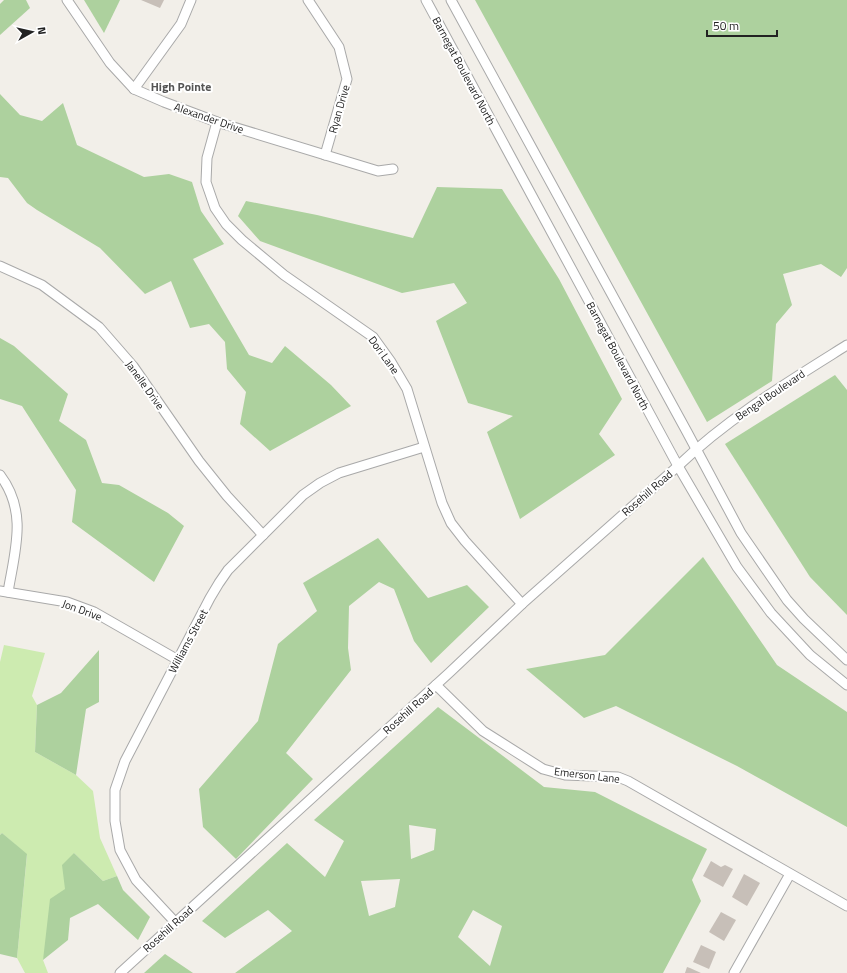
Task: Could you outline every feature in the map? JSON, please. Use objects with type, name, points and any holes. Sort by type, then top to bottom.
[{"type":"street","name":"Alexander Drive","points":[[67,0],[110,63],[134,88],[164,102],[217,122],[378,171],[394,169]]},
{"type":"street","points":[[134,88],[181,24],[191,0]]},
{"type":"street","name":"Ryan Drive","points":[[308,0],[338,47],[347,79],[325,155]]},
{"type":"street","name":"Barnegat Boulevard North","points":[[426,0],[678,466],[737,567],[771,613],[810,655],[847,685]]},
{"type":"street","name":"Barnegat Boulevard North","points":[[451,0],[741,533],[769,576],[787,600],[804,619],[847,660]]},
{"type":"street","name":"Dori Lane","points":[[217,122],[207,158],[206,182],[215,208],[226,224],[242,240],[278,270],[373,337],[391,362],[407,389],[442,502],[451,523],[465,541],[522,604]]},
{"type":"street","name":"Janelle Drive","points":[[0,266],[42,285],[99,327],[133,366],[199,461],[263,535]]},
{"type":"street","name":"Bengal Boulevard","points":[[696,449],[766,396],[847,345]]},
{"type":"street","name":"Williams Street","points":[[175,922],[136,880],[120,850],[115,821],[115,790],[125,761],[219,583],[228,570],[303,495],[320,482],[339,473],[424,447]]},
{"type":"street","name":"Rosehill Road","points":[[120,973],[436,685],[522,604],[696,449]]},
{"type":"street","points":[[0,475],[7,484],[11,494],[17,513],[18,529],[4,591]]},
{"type":"street","name":"Jon Drive","points":[[4,591],[67,602],[94,612],[178,660]]},
{"type":"street","name":"Emerson Lane","points":[[436,685],[482,731],[543,769],[564,775],[618,778],[628,781],[847,906]]},
{"type":"street","points":[[734,973],[790,874]]},
{"type":"green space","points":[[4,0],[26,0],[30,8],[0,35],[0,4]]},
{"type":"green space","points":[[84,0],[120,0],[104,33]]},
{"type":"green space","points":[[475,0],[847,0],[847,268],[841,277],[821,264],[783,274],[792,305],[776,324],[772,381],[707,422]]},
{"type":"green space","points":[[0,94],[20,115],[42,121],[63,103],[77,145],[144,177],[169,174],[192,182],[201,211],[224,244],[193,259],[249,355],[272,363],[285,346],[331,385],[351,406],[270,451],[240,424],[246,392],[227,369],[225,342],[209,324],[190,328],[171,281],[145,294],[100,248],[27,203],[8,178],[0,177]]},
{"type":"green space","points":[[437,187],[502,189],[559,279],[622,399],[599,434],[615,455],[520,519],[487,432],[513,416],[468,403],[436,321],[467,303],[454,283],[402,293],[260,241],[238,216],[246,201],[317,215],[413,238]]},
{"type":"green space","points":[[0,338],[14,346],[68,394],[59,421],[86,440],[102,483],[119,485],[168,513],[184,526],[154,582],[72,522],[76,490],[22,406],[0,399]]},
{"type":"green space","points":[[835,375],[847,390],[847,615],[810,577],[725,444]]},
{"type":"green space","points":[[378,538],[428,598],[467,585],[489,607],[431,663],[414,641],[394,589],[379,582],[349,606],[348,648],[351,670],[286,753],[313,779],[236,859],[203,827],[199,789],[258,721],[278,644],[317,611],[303,583]]},
{"type":"green space","points":[[703,557],[777,665],[847,712],[847,827],[737,766],[616,706],[584,718],[526,669],[605,655]]},
{"type":"green space","points":[[4,645],[45,653],[32,696],[37,705],[35,752],[76,775],[93,791],[100,838],[117,876],[103,881],[74,853],[65,889],[43,960],[48,973],[25,973],[17,958],[27,855],[2,833],[0,835],[0,662]]},
{"type":"green space","points":[[99,650],[99,702],[86,709],[76,775],[35,752],[37,705],[61,693]]},
{"type":"green space","points":[[438,707],[544,787],[595,792],[707,849],[692,880],[701,901],[663,973],[235,973],[292,931],[268,910],[225,938],[202,921],[287,843],[325,877],[344,841],[314,820]],"holes":[[[409,825],[436,829],[434,850],[411,859]],[[400,879],[395,907],[369,916],[361,881]],[[473,910],[502,926],[490,966],[458,937]]]},
{"type":"green space","points":[[2,833],[27,854],[17,958],[0,954],[0,835]]},
{"type":"green space","points":[[74,853],[103,881],[117,876],[123,890],[150,917],[138,940],[98,904],[70,918],[68,940],[43,960],[50,899],[65,889],[62,865]]},
{"type":"green space","points":[[165,954],[193,973],[144,973]]},
{"type":"building","points":[[141,0],[164,0],[160,8]]},
{"type":"building","points":[[711,861],[721,867],[725,865],[733,869],[723,887],[703,876]]},
{"type":"building","points":[[744,874],[760,883],[747,906],[732,897]]},
{"type":"building","points":[[721,912],[736,920],[724,941],[709,932]]},
{"type":"building","points":[[701,945],[716,952],[709,969],[693,962]]},
{"type":"building","points":[[687,967],[690,968],[701,973],[685,973]]},
{"type":"district","name":"High Pointe","points":[[181,86]]}]
